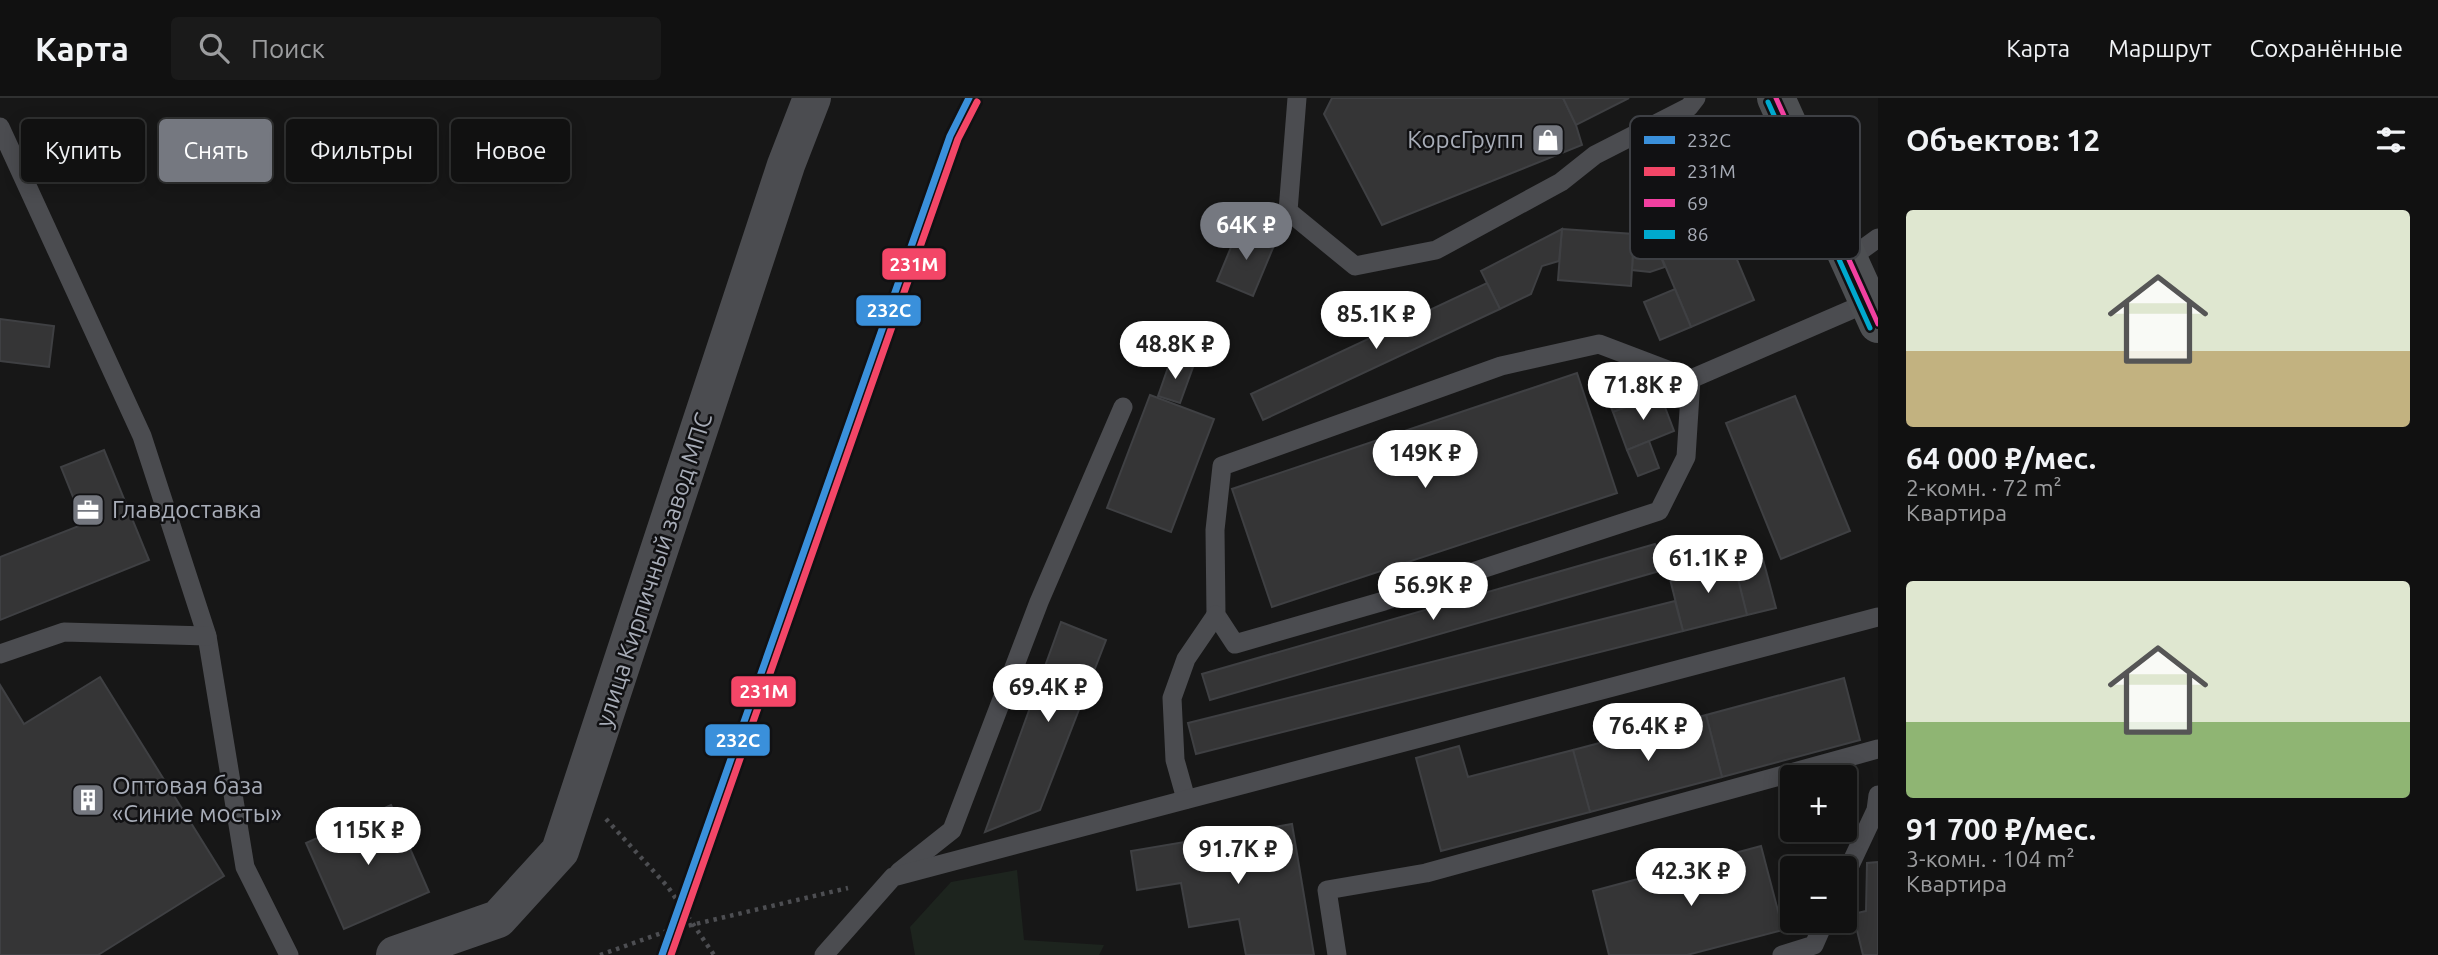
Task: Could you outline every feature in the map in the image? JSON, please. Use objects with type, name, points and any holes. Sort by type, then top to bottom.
[{"type":"main road","points":[[1776,98],[1786,116]]},
{"type":"main road","points":[[1864,249],[1873,313]]},
{"type":"street","name":"улица Кирпичный завод МПС","points":[[395,955],[498,919],[560,851],[782,178],[812,98]]},
{"type":"lane","points":[[1297,98],[1289,211],[1355,266],[1436,250],[1561,182],[1595,155],[1630,137]]},
{"type":"lane","points":[[1671,116],[1689,107],[1696,98]]},
{"type":"lane","points":[[0,127],[142,436],[207,636],[245,867],[289,955]]},
{"type":"lane","points":[[1691,379],[1686,457],[1659,511],[1384,601],[1235,644],[1216,615],[1215,530],[1222,466],[1501,366],[1599,344],[1691,379],[1873,313]]},
{"type":"lane","points":[[824,955],[893,877],[952,830],[1039,602],[1123,407]]},
{"type":"lane","points":[[1186,799],[1175,760],[1172,698],[1186,659],[1216,615]]},
{"type":"lane","points":[[893,877],[1878,617]]},
{"type":"lane","points":[[0,654],[64,632],[207,636]]},
{"type":"lane","points":[[1337,955],[1327,890],[1426,873],[1878,749]]},
{"type":"lane","points":[[1854,856],[1876,810],[1878,795]]},
{"type":"lane","points":[[1782,955],[1814,950],[1820,933]]},
{"type":"path","points":[[581,791],[668,887],[715,955]]},
{"type":"path","points":[[600,955],[670,930],[893,877]]},
{"type":"shaded area","points":[[1017,870],[1024,940],[1104,945],[1099,955],[915,955],[910,927],[951,882]]},
{"type":"building","points":[[1332,98],[1563,98],[1582,145],[1382,225],[1324,114]]},
{"type":"building","points":[[1563,98],[1629,98],[1576,125]]},
{"type":"building","points":[[1239,228],[1275,243],[1253,296],[1217,281]]},
{"type":"building","points":[[1562,229],[1630,234],[1631,286],[1558,280]]},
{"type":"building","points":[[1562,229],[1559,261],[1542,266],[1531,294],[1500,309],[1481,271]]},
{"type":"building","points":[[1633,259],[1662,259],[1665,267],[1650,272],[1632,270]]},
{"type":"building","points":[[1662,259],[1737,259],[1754,300],[1691,327]]},
{"type":"building","points":[[1487,283],[1500,309],[1263,420],[1251,394]]},
{"type":"building","points":[[1675,289],[1691,327],[1660,340],[1644,302]]},
{"type":"building","points":[[0,319],[54,326],[49,367],[0,361]]},
{"type":"building","points":[[1171,359],[1193,367],[1180,403],[1158,396]]},
{"type":"building","points":[[1577,373],[1617,493],[1272,607],[1232,489]]},
{"type":"building","points":[[1625,374],[1636,403],[1613,412],[1601,384]]},
{"type":"building","points":[[1660,394],[1674,431],[1627,450],[1613,412]]},
{"type":"building","points":[[1150,395],[1214,419],[1171,532],[1107,508]]},
{"type":"building","points":[[1795,396],[1850,531],[1781,559],[1726,423]]},
{"type":"building","points":[[1649,441],[1659,468],[1638,476],[1627,450]]},
{"type":"building","points":[[104,450],[149,560],[0,620],[0,557],[84,524],[61,467]]},
{"type":"building","points":[[1655,544],[1663,570],[1210,700],[1202,674]]},
{"type":"building","points":[[1761,552],[1776,608],[1747,615],[1733,559]]},
{"type":"building","points":[[1733,559],[1747,615],[1683,631],[1669,575]]},
{"type":"building","points":[[1675,601],[1683,631],[1196,754],[1188,723]]},
{"type":"building","points":[[1061,622],[1106,640],[1040,810],[985,832]]},
{"type":"building","name":"Оптовая база «Синие мосты»","points":[[100,677],[224,876],[98,955],[0,955],[0,685],[24,724]]},
{"type":"building","points":[[1844,678],[1860,740],[1722,777],[1706,715]]},
{"type":"building","points":[[1706,715],[1722,777],[1590,812],[1573,750]]},
{"type":"building","points":[[1459,746],[1468,777],[1573,750],[1590,812],[1441,851],[1416,758]]},
{"type":"building","points":[[391,805],[429,892],[344,929],[306,843]]},
{"type":"building","points":[[1292,824],[1314,955],[1246,955],[1239,919],[1189,927],[1181,883],[1137,890],[1131,851]]},
{"type":"building","points":[[1761,846],[1780,919],[1780,931],[1687,955],[1609,955],[1593,891]]},
{"type":"building","points":[[1878,862],[1878,955],[1863,955],[1857,930],[1857,913],[1866,911],[1867,863]]},
{"type":"transit line","name":"232C","points":[[662,955],[950,136],[969,98]]},
{"type":"transit line","name":"69","points":[[1776,98],[1784,116]]},
{"type":"transit line","name":"231М","points":[[671,955],[958,139],[977,102]]},
{"type":"transit line","name":"86","points":[[1768,102],[1774,116]]},
{"type":"transit line","name":"86","points":[[1839,259],[1870,328]]},
{"type":"transit line","name":"69","points":[[1849,259],[1878,324]]},
{"type":"place","name":"КорсГрупп","points":[[1548,140]]},
{"type":"place","name":"Главдоставка","points":[[88,510]]},
{"type":"place","name":"Оптовая база «Синие мосты»","points":[[88,800]]}]
